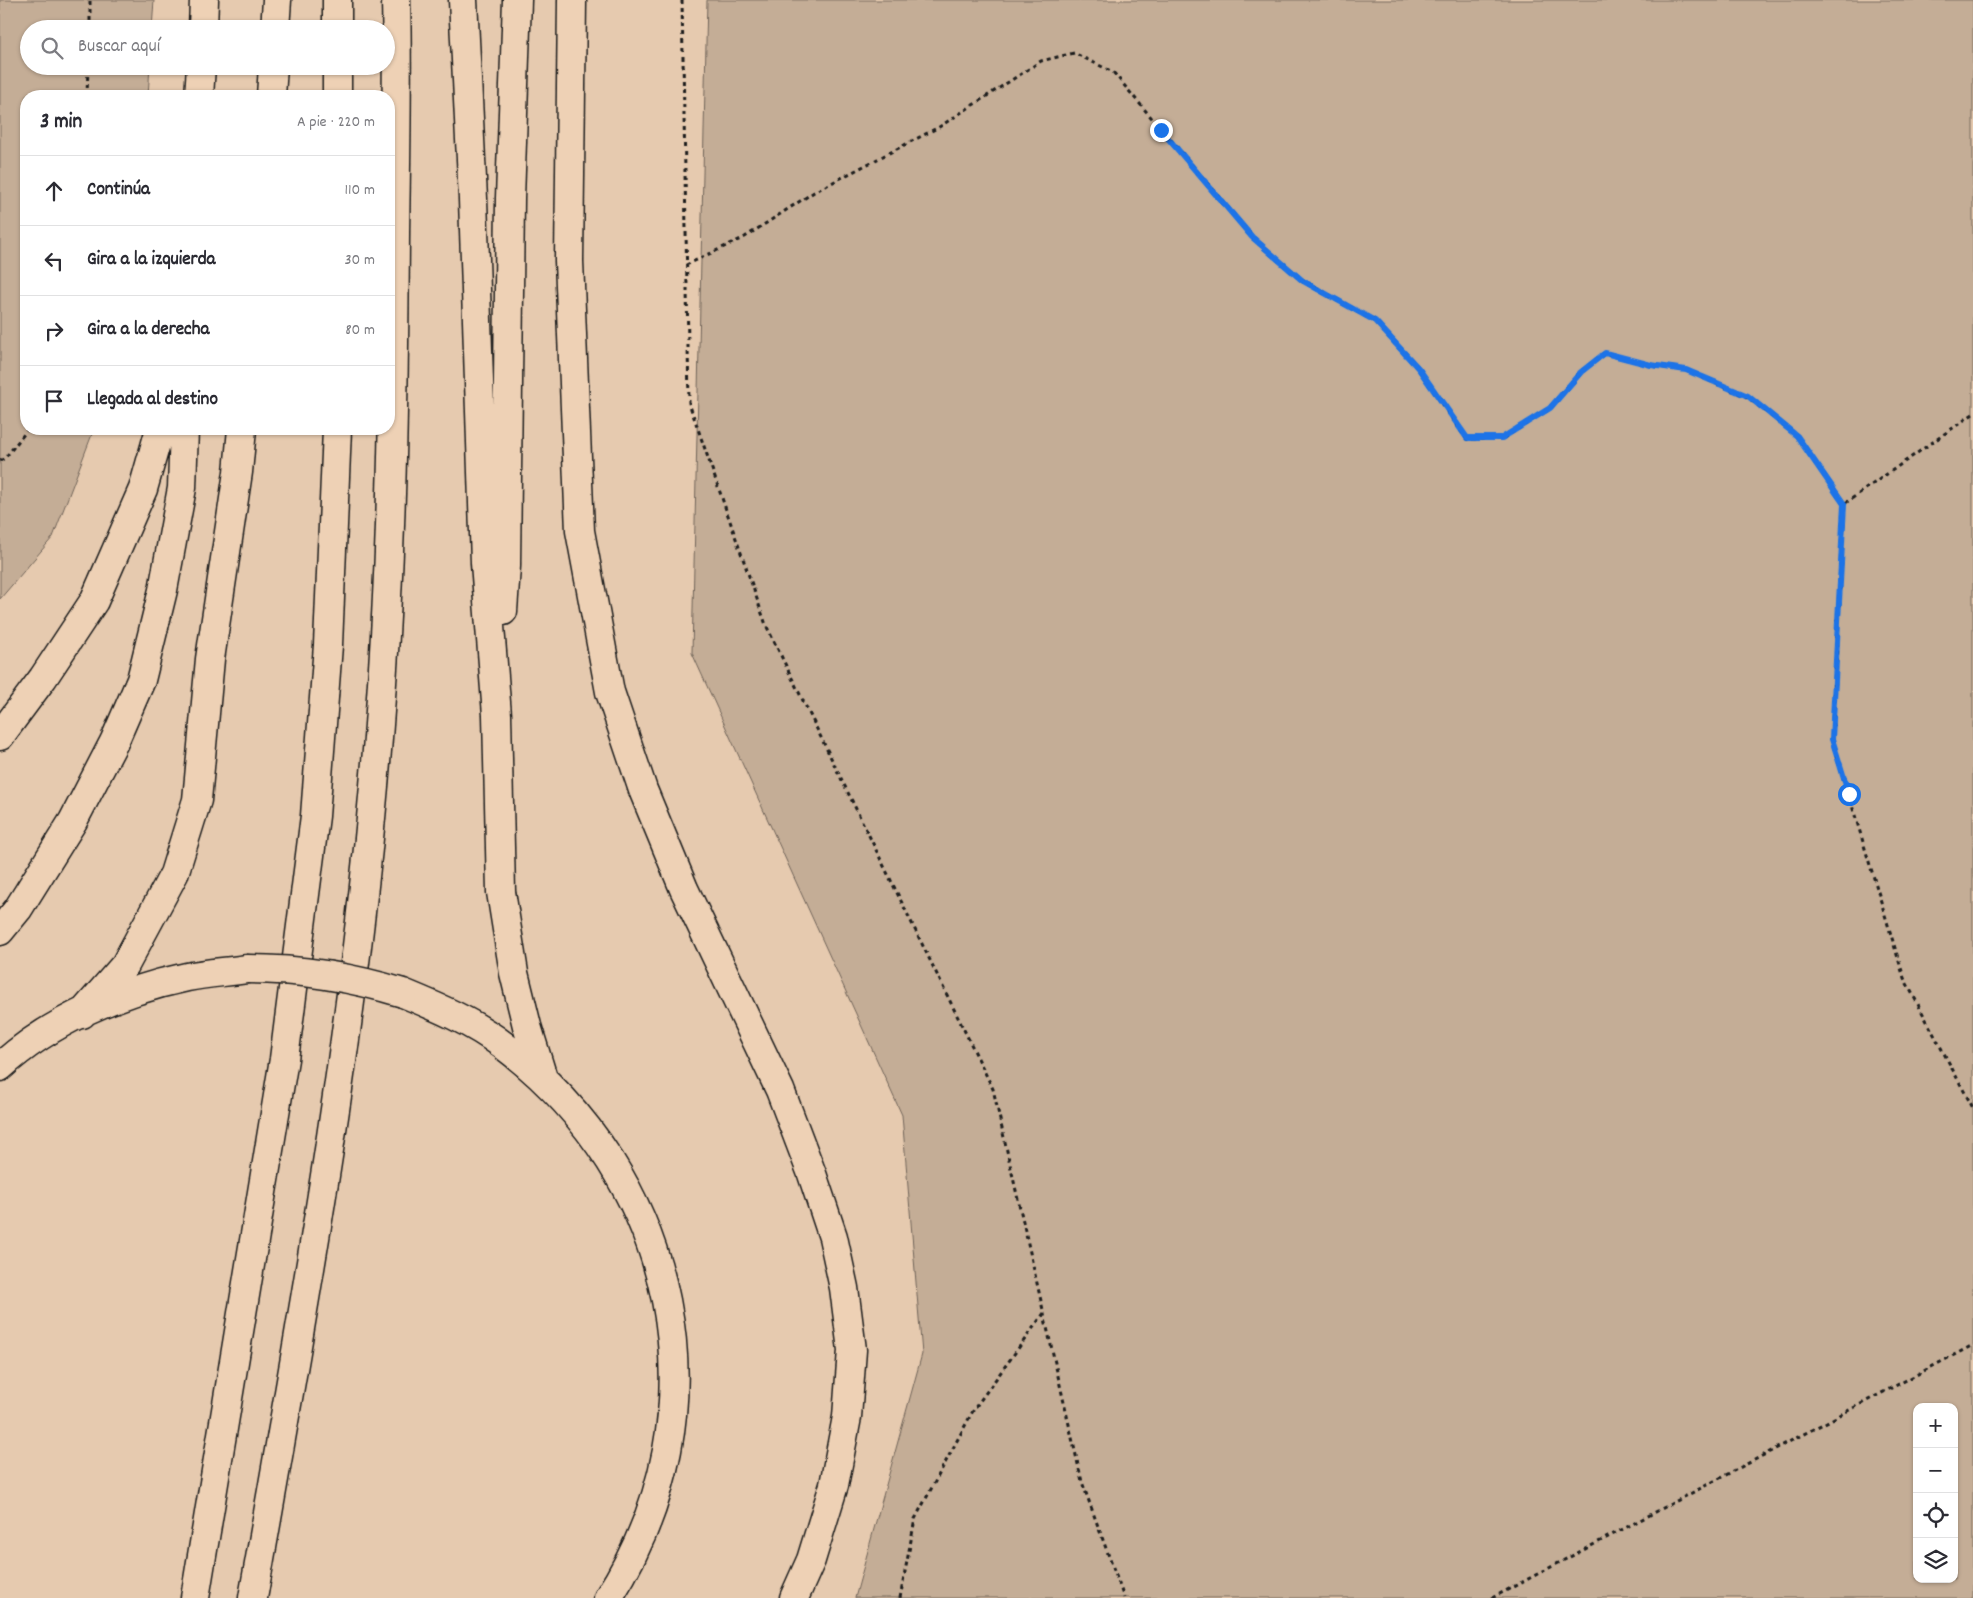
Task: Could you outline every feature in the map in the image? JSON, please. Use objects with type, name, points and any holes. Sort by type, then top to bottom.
[{"type":"highway","points":[[203,20],[204,0]]},
{"type":"highway","points":[[276,20],[277,0]]},
{"type":"highway","points":[[337,0],[337,20]]},
{"type":"highway","points":[[395,126],[396,0]]},
{"type":"highway","points":[[463,0],[473,199],[485,563],[497,714],[501,892],[514,973],[527,1026],[543,1078]]},
{"type":"highway","points":[[497,714],[506,566],[510,198],[517,0]]},
{"type":"highway","points":[[572,0],[569,261],[580,531],[610,692],[644,790],[684,889],[780,1090],[812,1174],[832,1237],[844,1288],[852,1350],[848,1417],[834,1485],[811,1560],[794,1598]]},
{"type":"highway","points":[[199,90],[200,75]]},
{"type":"highway","points":[[271,90],[272,75]]},
{"type":"highway","points":[[337,75],[337,90]]},
{"type":"highway","points":[[0,736],[44,678],[94,601],[143,489],[158,435]]},
{"type":"highway","points":[[0,931],[18,909],[73,821],[114,742],[141,680],[163,590],[182,488],[184,435]]},
{"type":"highway","points":[[82,1014],[125,965],[148,924],[174,874],[197,800],[210,659],[238,472],[241,435]]},
{"type":"highway","points":[[195,1598],[284,1059],[315,816],[328,645],[337,435]]},
{"type":"highway","points":[[253,1598],[290,1387],[341,1057],[365,867],[380,712],[392,502],[393,435]]},
{"type":"highway","points":[[0,1068],[11,1057],[61,1024],[116,997],[187,977],[248,969],[319,973],[378,985],[402,993],[448,1012],[502,1044],[543,1078],[576,1112],[603,1146],[636,1205],[659,1266],[670,1317],[674,1385],[669,1442],[650,1515],[627,1569],[608,1598]]},
{"type":"path","points":[[90,0],[90,20]]},
{"type":"path","points":[[682,0],[689,403],[766,625],[994,1089],[1082,1482],[1124,1598]]},
{"type":"path","points":[[686,265],[745,237],[814,192],[939,127],[1041,61],[1074,53],[1113,72],[1252,237],[1303,281],[1375,321],[1419,369],[1467,438],[1502,438],[1550,408],[1581,372],[1605,353],[1651,365],[1686,370],[1748,396],[1797,436],[1844,504],[1832,739],[1904,978],[1973,1108]]},
{"type":"path","points":[[88,75],[88,90]]},
{"type":"path","points":[[1844,504],[1973,414]]},
{"type":"path","points":[[0,460],[5,458],[23,435]]},
{"type":"path","points":[[900,1598],[915,1519],[974,1410],[1044,1313]]},
{"type":"path","points":[[1492,1598],[1973,1345]]},
{"type":"shaded area","points":[[0,0],[154,0],[153,20],[20,20],[20,75],[149,75],[148,90],[20,90],[20,435],[92,435],[53,537],[0,599]]},
{"type":"shaded area","points":[[707,0],[1973,0],[1973,1598],[855,1598],[922,1354],[902,1115],[692,653]]},
{"type":"route","points":[[1161,130],[1196,174],[1252,237],[1303,281],[1375,321],[1419,369],[1467,438],[1502,438],[1550,408],[1581,372],[1605,353],[1651,365],[1686,370],[1748,396],[1797,436],[1844,504],[1832,739],[1849,794]]}]
